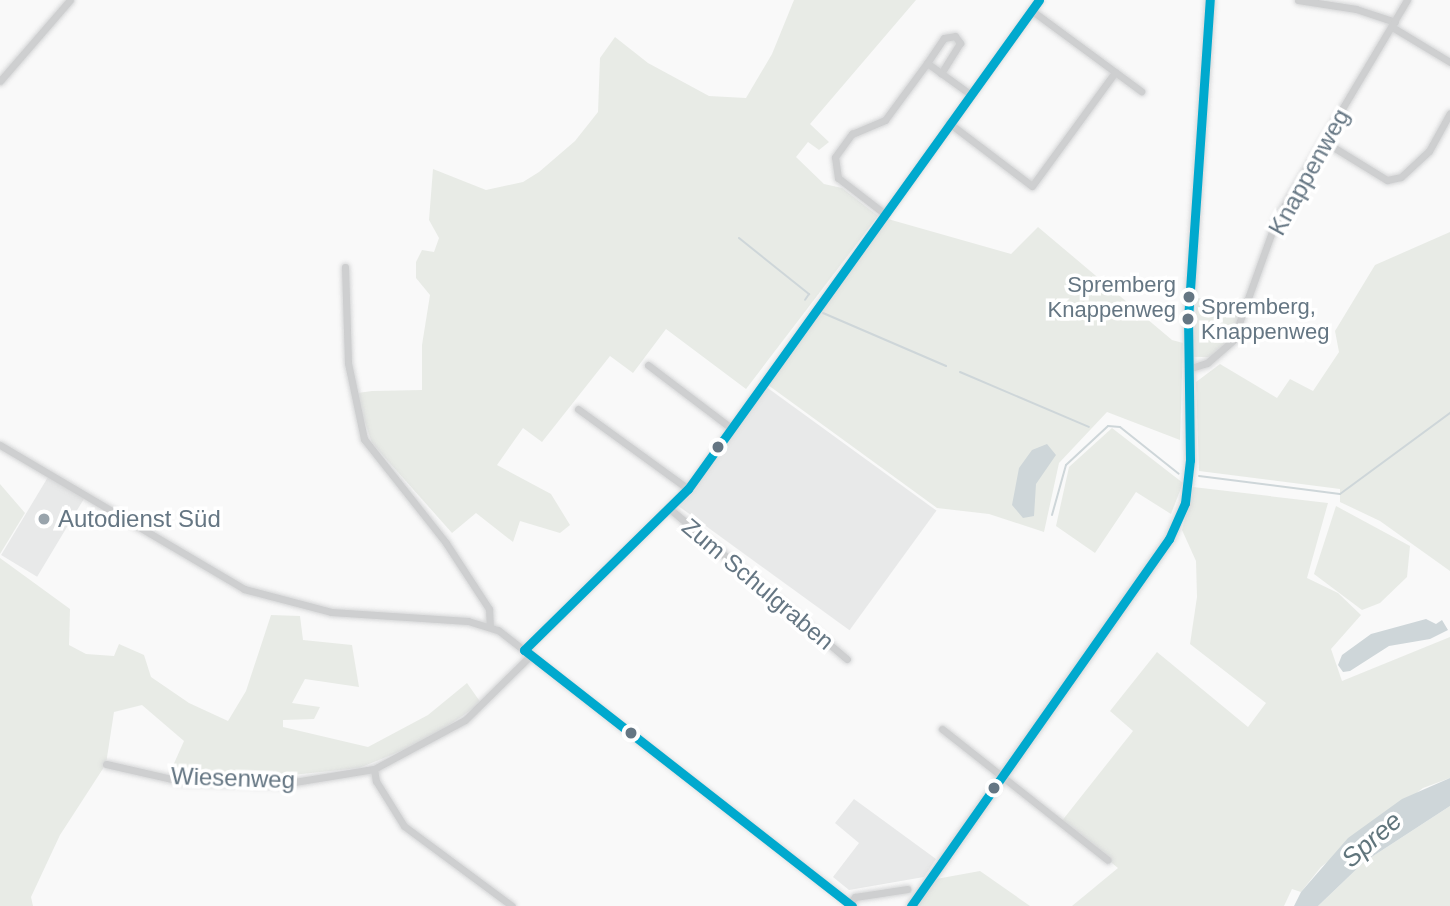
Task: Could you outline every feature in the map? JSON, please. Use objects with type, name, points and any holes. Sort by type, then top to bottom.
[{"type":"main road","points":[[911,906],[1180,519],[1190,460],[1188,369],[1210,0]]},
{"type":"street","points":[[0,81],[70,0]]},
{"type":"street","name":"Wiesenweg","points":[[106,764],[181,781],[282,784],[374,769],[465,720],[688,489],[1039,0]]},
{"type":"street","points":[[1297,0],[1356,9],[1393,25],[1450,62]]},
{"type":"street","name":"Knappenweg","points":[[1188,369],[1207,363],[1233,340],[1277,218],[1408,0]]},
{"type":"street","points":[[1031,10],[1141,90]]},
{"type":"street","points":[[885,214],[838,178],[835,157],[852,134],[885,120],[944,38],[955,36],[960,43],[941,73]]},
{"type":"street","points":[[927,63],[970,94]]},
{"type":"street","points":[[949,123],[1032,186],[1115,72]]},
{"type":"street","points":[[1325,142],[1387,180],[1401,177],[1429,151],[1450,113]]},
{"type":"street","points":[[345,267],[349,373],[365,439],[446,543],[489,609],[490,626]]},
{"type":"street","points":[[649,365],[731,428]]},
{"type":"street","points":[[578,408],[688,489]]},
{"type":"street","points":[[0,445],[244,589],[331,612],[490,626],[851,904],[855,897],[907,889]]},
{"type":"street","name":"Zum Schulgraben","points":[[670,509],[848,659]]},
{"type":"street","points":[[942,729],[1108,860]]},
{"type":"street","points":[[374,769],[376,780],[404,826],[512,906]]},
{"type":"shaded area","points":[[794,0],[916,0],[810,124],[829,142],[819,150],[808,142],[796,157],[824,184],[842,188],[878,216],[746,389],[666,329],[633,373],[610,356],[542,442],[523,428],[497,465],[551,494],[570,525],[560,533],[520,521],[513,542],[476,513],[452,533],[372,443],[357,399],[358,393],[372,391],[422,390],[422,345],[430,295],[416,278],[416,262],[422,250],[434,252],[439,238],[429,220],[433,169],[486,190],[523,182],[539,172],[575,141],[598,112],[600,58],[615,37],[648,63],[709,96],[746,98],[772,54]]},
{"type":"shaded area","points":[[888,219],[1011,254],[1038,227],[1172,340],[1183,343],[1180,440],[1107,412],[1059,463],[1044,532],[989,514],[937,508],[768,385]]},
{"type":"shaded area","points":[[1450,232],[1450,571],[1380,521],[1340,502],[1340,489],[1199,471],[1196,382],[1220,364],[1277,398],[1290,379],[1313,391],[1339,352],[1335,331],[1375,265]]},
{"type":"shaded area","points":[[1197,298],[1243,302],[1231,339],[1212,357],[1192,357]]},
{"type":"shaded area","points":[[765,386],[937,511],[850,630],[678,506]]},
{"type":"shaded area","points":[[1112,428],[1183,483],[1171,514],[1136,492],[1095,553],[1056,526],[1069,467]]},
{"type":"shaded area","points":[[48,477],[84,499],[37,577],[1,555]]},
{"type":"shaded area","points":[[0,484],[25,513],[0,554]]},
{"type":"shaded area","points":[[1193,487],[1328,503],[1307,578],[1338,593],[1361,615],[1331,649],[1342,681],[1450,637],[1450,778],[1423,788],[1321,867],[1301,892],[1292,889],[1284,906],[1072,906],[1118,868],[1061,822],[1133,731],[1110,711],[1157,652],[1248,727],[1266,703],[1190,644],[1197,597],[1196,561],[1182,530]]},
{"type":"shaded area","points":[[1336,506],[1410,546],[1407,577],[1380,603],[1362,610],[1314,574]]},
{"type":"shaded area","points":[[0,558],[70,609],[69,645],[86,654],[114,656],[119,644],[144,655],[151,677],[189,703],[228,721],[246,691],[271,615],[300,616],[303,640],[352,645],[359,687],[305,679],[292,703],[320,707],[314,719],[283,720],[283,727],[368,747],[428,715],[467,683],[481,703],[426,741],[359,768],[253,779],[176,771],[172,768],[184,741],[142,705],[114,712],[106,764],[60,835],[31,897],[33,906],[0,906]]},
{"type":"shaded area","points":[[854,799],[936,859],[924,877],[849,890],[833,877],[859,843],[835,823]]},
{"type":"shaded area","points":[[1450,806],[1450,906],[1318,906],[1364,862]]},
{"type":"shaded area","points":[[980,871],[1030,906],[917,906],[936,879]]},
{"type":"water","points":[[1047,444],[1056,455],[1036,484],[1034,516],[1023,518],[1012,505],[1019,468],[1032,450]]},
{"type":"water","points":[[1426,619],[1436,624],[1442,620],[1448,630],[1430,639],[1389,646],[1350,671],[1343,672],[1338,665],[1342,655],[1371,634]]},
{"type":"water","name":"Spree","points":[[1450,778],[1450,806],[1364,862],[1318,906],[1294,906],[1301,892],[1348,838],[1402,799]]},
{"type":"waterway","points":[[739,238],[809,294],[805,300]]},
{"type":"waterway","points":[[823,313],[946,366]]},
{"type":"waterway","points":[[960,372],[1089,427]]},
{"type":"waterway","points":[[1199,476],[1340,494],[1450,413]]},
{"type":"waterway","points":[[1052,515],[1066,465],[1108,426],[1120,427],[1179,474]]},
{"type":"transit line","points":[[852,906],[524,650],[688,489],[1039,0]]},
{"type":"transit line","points":[[911,906],[1169,539],[1185,503],[1190,460],[1188,319],[1210,0]]},
{"type":"place","name":"Spremberg Knappenweg","points":[[1189,297]]},
{"type":"place","name":"Spremberg, Knappenweg","points":[[1188,319]]},
{"type":"place","name":"Autodienst Süd","points":[[44,519]]}]
